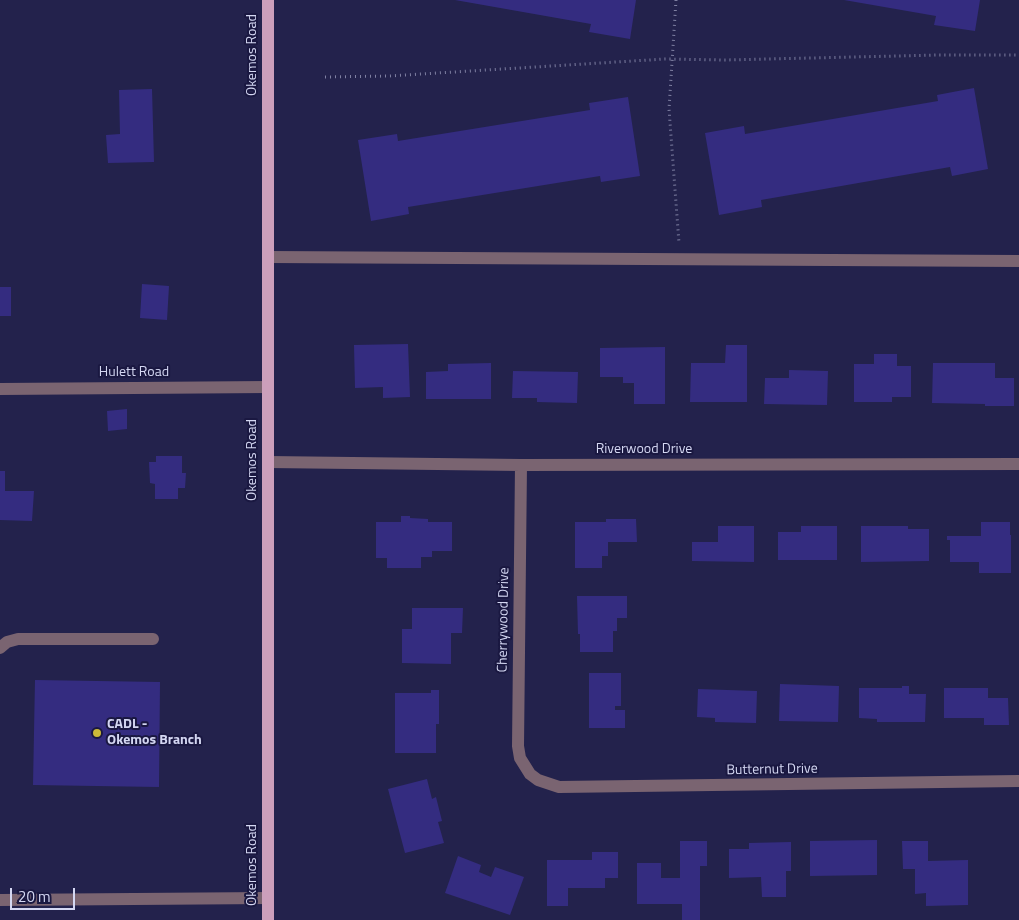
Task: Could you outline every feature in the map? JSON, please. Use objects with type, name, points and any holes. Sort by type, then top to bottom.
[{"type":"main road","name":"Okemos Road","points":[[268,0],[268,920]]},
{"type":"street","points":[[268,257],[1019,260]]},
{"type":"street","name":"Hulett Road","points":[[0,389],[268,387]]},
{"type":"street","name":"Riverwood Drive","points":[[268,462],[521,465],[1019,464]]},
{"type":"street","name":"Cherrywood Drive","points":[[521,465],[518,746],[520,758],[530,774]]},
{"type":"street","points":[[0,648],[7,642],[18,639],[153,639]]},
{"type":"street","name":"Butternut Drive","points":[[530,774],[538,780],[559,787],[1019,781]]},
{"type":"street","points":[[0,900],[268,898]]},
{"type":"path","points":[[676,0],[669,109],[679,227],[679,259]]},
{"type":"path","points":[[325,76],[389,76],[672,59],[726,60],[1019,55]]},
{"type":"building","points":[[455,0],[636,0],[630,39],[589,32],[591,24]]},
{"type":"building","points":[[844,0],[980,0],[975,31],[934,25],[936,16]]},
{"type":"building","points":[[974,88],[988,169],[952,176],[950,167],[761,200],[762,207],[719,215],[705,133],[744,126],[745,134],[938,101],[937,95]]},
{"type":"building","points":[[152,89],[154,162],[108,163],[106,135],[120,134],[119,90]]},
{"type":"building","points":[[628,97],[640,176],[601,182],[600,176],[408,207],[409,214],[371,221],[358,140],[397,134],[398,141],[590,110],[589,103]]},
{"type":"building","points":[[142,284],[169,286],[167,320],[140,318]]},
{"type":"building","points":[[0,287],[11,287],[11,316],[0,316]]},
{"type":"building","points":[[408,344],[410,397],[383,398],[383,387],[355,388],[354,345]]},
{"type":"building","points":[[726,345],[747,345],[747,402],[690,402],[691,363],[725,363]]},
{"type":"building","points":[[665,347],[665,404],[634,404],[634,383],[623,383],[623,377],[600,377],[600,348]]},
{"type":"building","points":[[874,354],[897,354],[897,366],[911,366],[911,397],[892,397],[892,402],[854,402],[854,364],[874,364]]},
{"type":"building","points":[[491,363],[491,399],[426,399],[426,372],[448,371],[448,364]]},
{"type":"building","points":[[933,363],[995,363],[995,378],[1014,378],[1014,406],[932,403]]},
{"type":"building","points":[[789,370],[828,371],[827,405],[764,404],[765,378],[789,378]]},
{"type":"building","points":[[513,371],[578,372],[577,403],[537,402],[537,398],[512,398]]},
{"type":"building","points":[[127,409],[127,429],[108,431],[107,411]]},
{"type":"building","points":[[156,456],[182,456],[182,473],[186,473],[185,488],[178,488],[178,499],[155,499],[155,484],[150,483],[149,462],[156,462]]},
{"type":"building","points":[[0,471],[5,471],[5,491],[34,491],[32,521],[0,520]]},
{"type":"building","points":[[401,516],[428,519],[428,522],[452,522],[452,551],[432,551],[432,557],[421,557],[421,568],[387,568],[387,558],[376,558],[376,522],[401,522]]},
{"type":"building","points":[[606,519],[636,519],[637,542],[608,542],[608,556],[602,556],[602,568],[575,568],[575,522],[606,522]]},
{"type":"building","points":[[981,522],[1010,522],[1011,573],[979,573],[979,562],[950,562],[950,540],[947,540],[947,536],[981,536]]},
{"type":"building","points":[[718,526],[754,526],[754,562],[692,561],[692,542],[718,542]]},
{"type":"building","points":[[801,526],[837,526],[837,560],[778,560],[778,532],[801,532]]},
{"type":"building","points":[[861,526],[908,526],[908,529],[929,529],[929,561],[861,562]]},
{"type":"building","points":[[577,596],[627,596],[627,618],[617,618],[617,631],[613,631],[613,652],[580,652]]},
{"type":"building","points":[[412,608],[463,608],[462,633],[451,633],[451,664],[402,663],[402,629],[412,629]]},
{"type":"building","points":[[589,673],[621,673],[621,706],[615,706],[615,710],[625,710],[625,728],[589,728]]},
{"type":"building","name":"CADL - Okemos Branch","points":[[35,680],[160,682],[159,787],[33,785]]},
{"type":"building","points":[[780,684],[839,686],[838,722],[779,721]]},
{"type":"building","points":[[902,686],[909,686],[909,694],[926,694],[925,722],[877,722],[877,719],[859,718],[859,688],[902,688]]},
{"type":"building","points":[[944,688],[988,688],[988,698],[1008,698],[1009,725],[984,725],[984,718],[944,718]]},
{"type":"building","points":[[698,689],[757,691],[756,723],[715,722],[715,718],[697,717]]},
{"type":"building","points":[[431,690],[439,690],[439,724],[436,724],[436,753],[395,753],[395,693],[431,693]]},
{"type":"building","points":[[427,779],[432,799],[436,797],[442,821],[438,822],[444,843],[405,853],[388,789]]},
{"type":"building","points":[[877,840],[877,875],[810,876],[810,841]]},
{"type":"building","points":[[680,841],[707,841],[707,866],[700,866],[700,920],[682,920],[682,904],[637,904],[637,863],[661,863],[661,878],[680,878]]},
{"type":"building","points":[[902,841],[928,841],[928,861],[968,860],[968,905],[926,906],[926,893],[915,894],[915,869],[903,869]]},
{"type":"building","points":[[791,842],[791,871],[786,871],[786,897],[762,897],[761,877],[729,878],[729,849],[749,849],[749,843]]},
{"type":"building","points":[[592,852],[618,852],[618,878],[605,878],[605,888],[568,888],[568,906],[547,906],[547,860],[592,860]]},
{"type":"building","points":[[458,856],[481,865],[479,872],[491,877],[495,867],[524,877],[510,915],[445,893]]},
{"type":"place","name":"CADL - Okemos Branch","points":[[97,733]]}]
